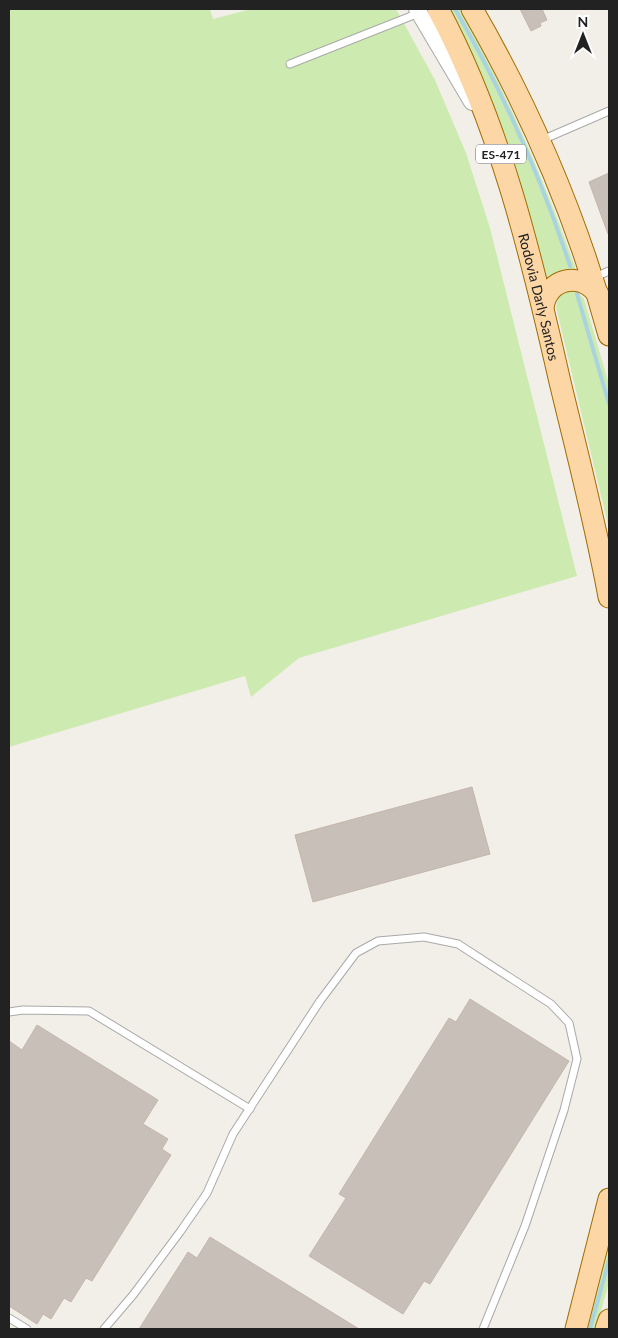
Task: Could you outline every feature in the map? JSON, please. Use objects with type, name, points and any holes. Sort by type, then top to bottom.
[{"type":"main road","name":"ES-471","points":[[472,9],[507,73],[600,281],[609,335]]},
{"type":"main road","name":"Rodovia Darly Santos","points":[[425,10],[474,80],[498,146],[543,308],[606,570],[609,596]]},
{"type":"main road","points":[[543,308],[544,300],[552,288],[565,281],[573,280],[587,284],[600,281]]},
{"type":"main road","points":[[576,1329],[609,1199]]},
{"type":"main road","points":[[606,1329],[609,1320]]},
{"type":"lane","points":[[290,64],[425,10]]},
{"type":"lane","points":[[539,141],[609,111]]},
{"type":"lane","points":[[104,1329],[133,1295],[207,1192],[234,1134],[320,1001],[356,953],[378,941],[424,937],[458,944],[552,1004],[569,1023],[577,1059],[564,1110],[525,1226],[483,1329]]},
{"type":"lane","points":[[9,1012],[23,1010],[89,1012],[250,1109]]},
{"type":"lane","points":[[9,1318],[28,1329]]},
{"type":"green space","points":[[9,9],[210,9],[213,19],[251,9],[396,9],[435,80],[466,153],[490,228],[577,576],[299,658],[251,697],[245,676],[9,747]]},
{"type":"green space","points":[[445,9],[461,9],[478,41],[538,170],[576,270],[558,271],[544,281]]},
{"type":"green space","points":[[570,289],[578,292],[584,299],[609,384],[609,529],[556,307],[559,295]]},
{"type":"green space","points":[[609,1236],[609,1282],[596,1329],[584,1329]]},
{"type":"building","points":[[520,9],[542,9],[547,20],[540,23],[541,26],[531,31]]},
{"type":"building","points":[[609,173],[609,234],[608,234],[589,182]]},
{"type":"building","points":[[472,787],[490,854],[313,902],[295,835]]},
{"type":"building","points":[[470,999],[569,1061],[430,1284],[424,1281],[403,1314],[309,1256],[346,1198],[339,1194],[449,1018],[456,1022]]},
{"type":"building","points":[[37,1025],[158,1100],[143,1124],[168,1139],[162,1149],[171,1155],[92,1281],[86,1278],[71,1302],[64,1298],[51,1319],[43,1314],[37,1324],[9,1306],[9,1041],[22,1050]]},
{"type":"building","points":[[210,1237],[359,1329],[139,1329],[188,1252],[197,1258]]},
{"type":"waterway","points":[[455,9],[489,71],[519,134],[559,233],[570,266]]},
{"type":"waterway","points":[[577,294],[609,404]]},
{"type":"waterway","points":[[590,1329],[609,1260]]}]
